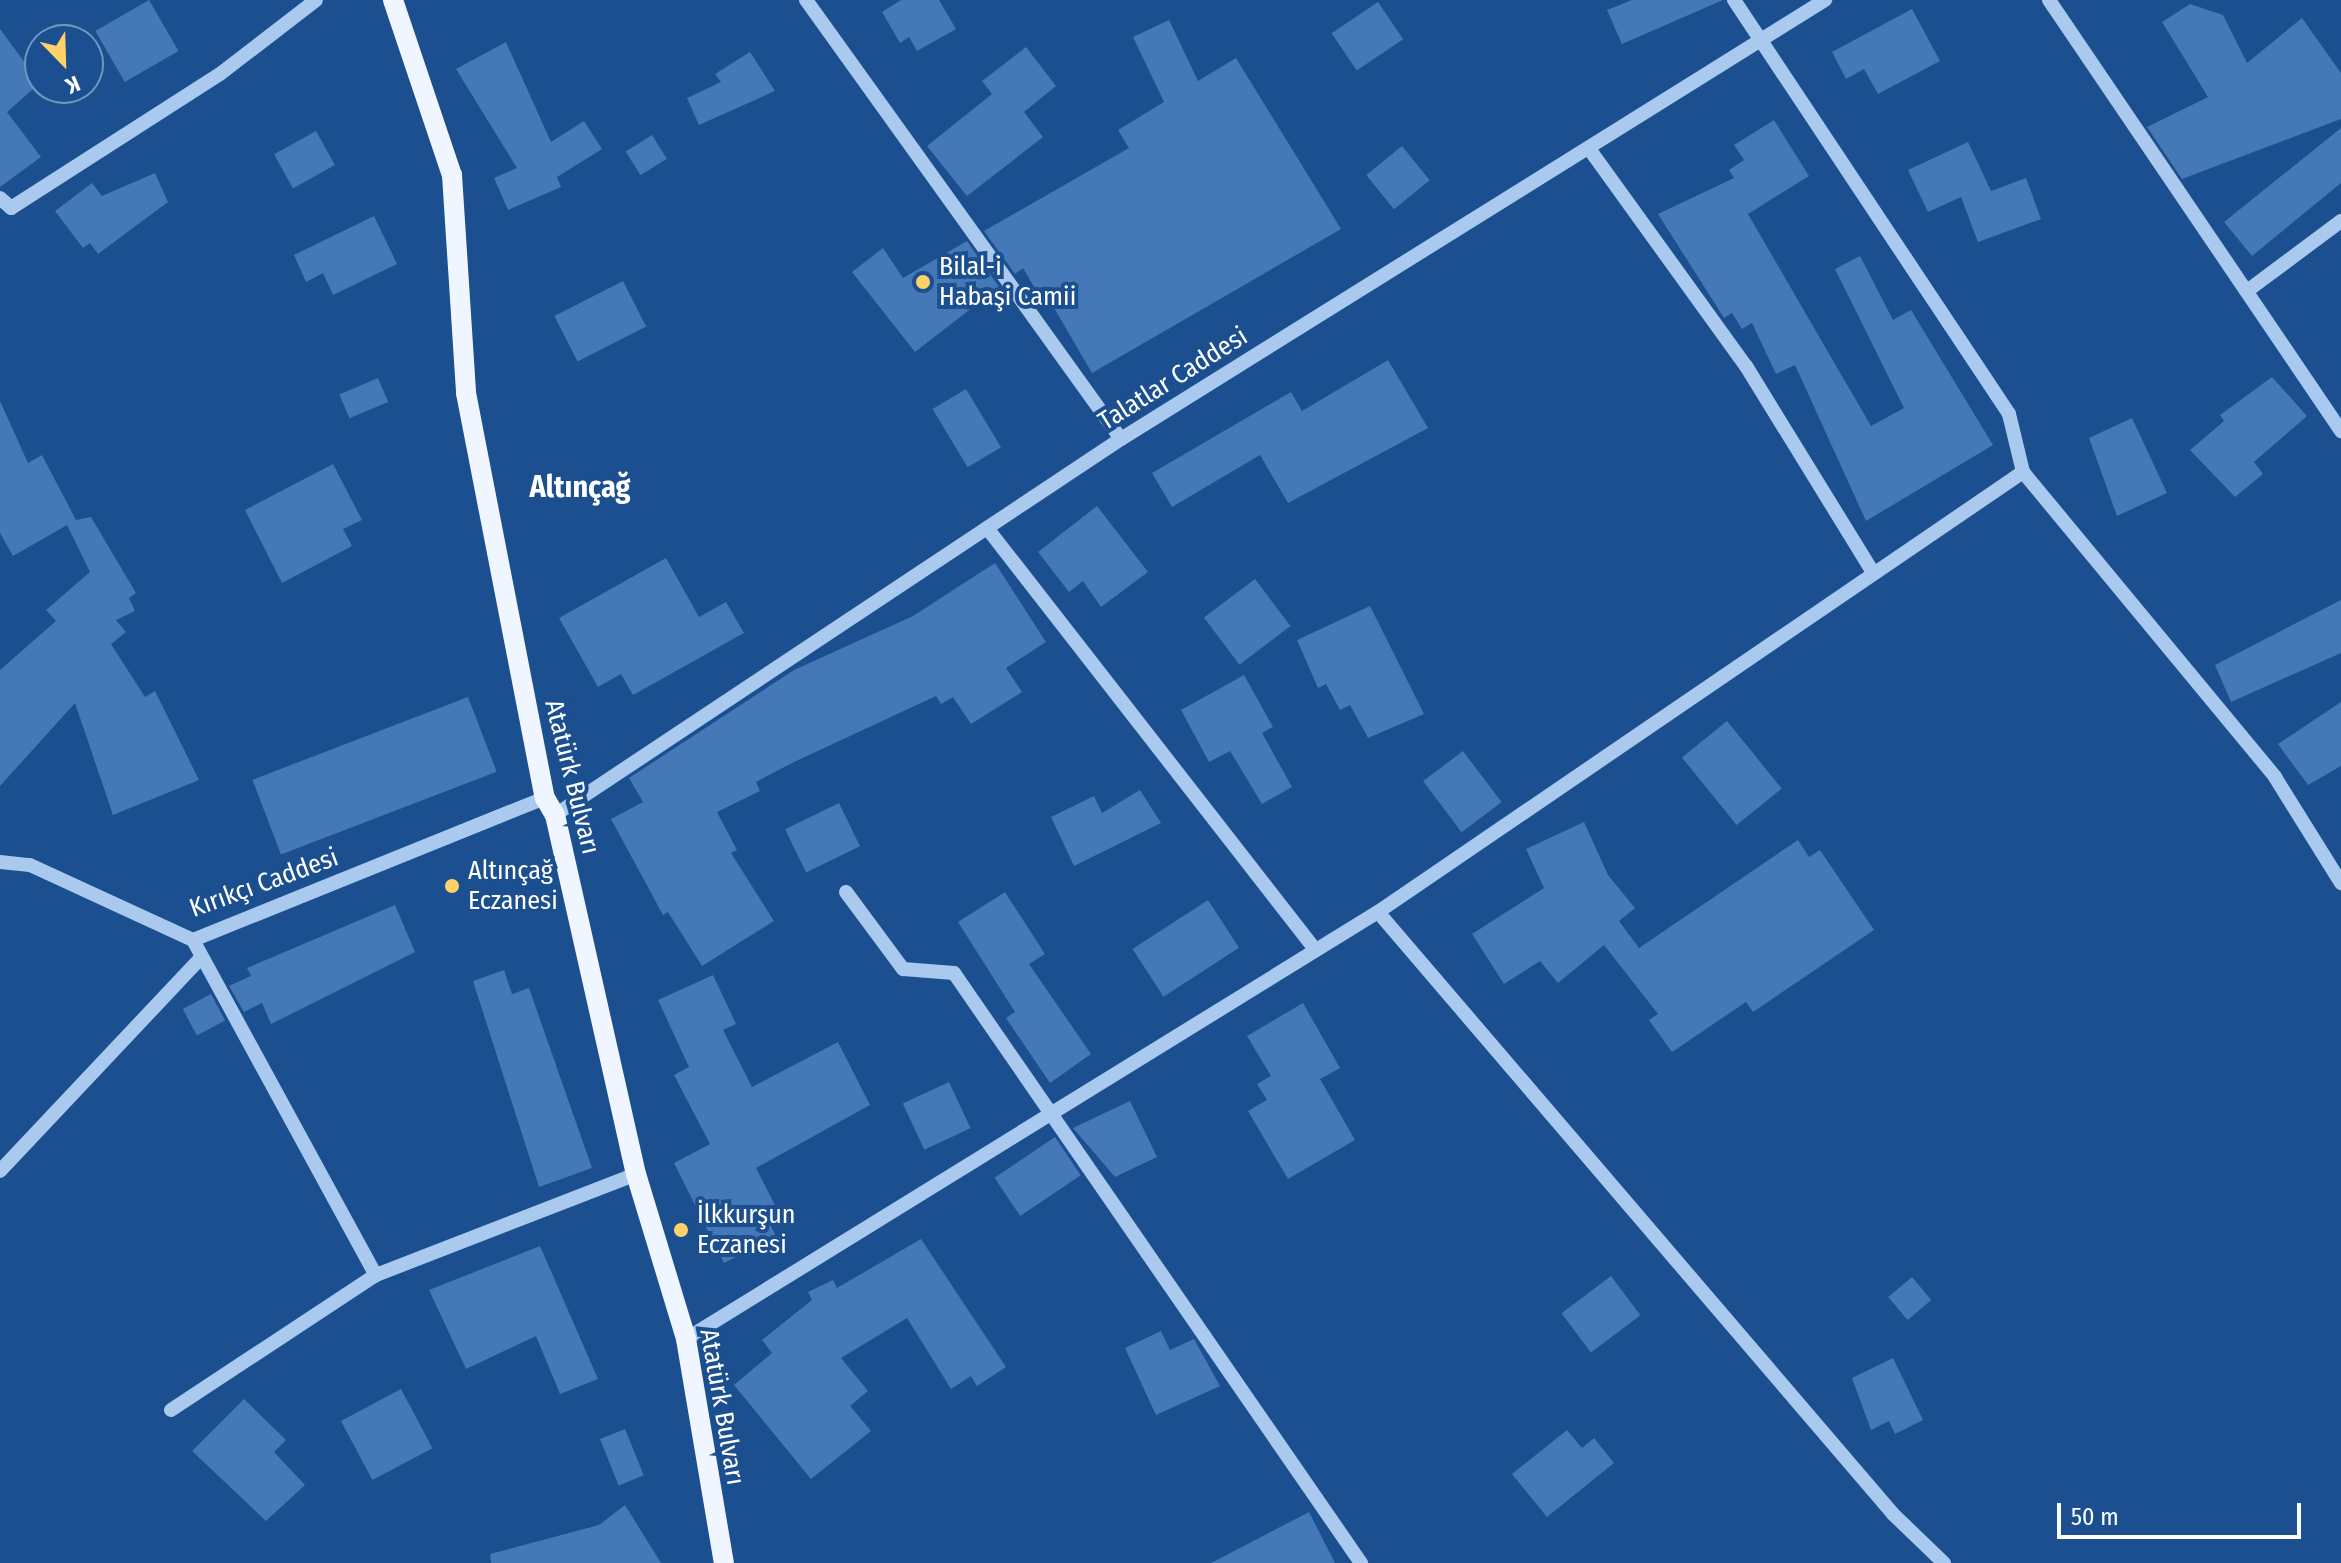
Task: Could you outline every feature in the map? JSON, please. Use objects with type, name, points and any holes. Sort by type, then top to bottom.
[{"type":"main road","name":"Atatürk Bulvarı","points":[[393,0],[452,175],[466,393],[550,807],[636,1174],[686,1339],[724,1563]]},
{"type":"street","points":[[0,198],[11,208],[220,74],[316,0]]},
{"type":"street","points":[[806,0],[1121,439]]},
{"type":"street","points":[[1734,0],[1760,45],[2009,414],[2023,472],[2275,777],[2341,883]]},
{"type":"street","name":"Talatlar Caddesi","points":[[550,807],[1121,439],[1760,45],[1825,0]]},
{"type":"street","points":[[2049,0],[2341,431]]},
{"type":"street","points":[[1590,150],[1746,366],[1872,571]]},
{"type":"street","points":[[2247,291],[2341,221]]},
{"type":"street","points":[[686,1339],[1314,948],[1378,912],[1872,571],[2023,472]]},
{"type":"street","points":[[987,528],[1314,948]]},
{"type":"street","name":"Kırıkçı Caddesi","points":[[0,862],[30,865],[193,940],[550,807]]},
{"type":"street","points":[[846,892],[903,969],[954,973],[1055,1112],[1361,1563]]},
{"type":"street","points":[[1378,912],[1893,1514],[1944,1563]]},
{"type":"street","points":[[193,940],[376,1275]]},
{"type":"street","points":[[0,1171],[201,958]]},
{"type":"street","points":[[171,1410],[376,1275],[636,1174]]},
{"type":"building","points":[[149,0],[178,51],[125,82],[104,46],[104,26]]},
{"type":"building","points":[[901,0],[939,0],[956,29],[917,51],[909,37],[900,43],[882,12]]},
{"type":"building","points":[[1632,0],[1723,0],[1622,44],[1607,10]]},
{"type":"building","points":[[1378,2],[1403,39],[1357,71],[1332,33]]},
{"type":"building","points":[[2190,4],[2223,15],[2247,63],[2302,18],[2341,73],[2341,119],[2182,179],[2147,127],[2208,97],[2162,22]]},
{"type":"building","points":[[1912,9],[1940,61],[1878,94],[1864,69],[1846,79],[1832,52]]},
{"type":"building","points":[[1169,20],[1198,81],[1236,58],[1341,229],[1092,373],[1043,289],[1037,292],[1023,268],[1015,274],[984,231],[1129,148],[1118,130],[1164,102],[1133,37]]},
{"type":"building","points":[[0,29],[24,61],[24,97],[7,112],[41,157],[0,187]]},
{"type":"building","points":[[506,42],[551,142],[584,121],[602,149],[557,177],[561,187],[508,210],[494,178],[517,168],[456,69]]},
{"type":"building","points":[[1026,47],[1056,86],[1024,112],[1043,137],[967,196],[927,146],[992,94],[982,81]]},
{"type":"building","points":[[750,52],[775,91],[699,125],[687,98],[721,82],[715,74]]},
{"type":"building","points":[[1774,120],[1809,176],[1748,214],[1871,426],[1904,408],[1835,269],[1860,256],[1893,320],[1911,310],[1993,445],[1866,521],[1795,365],[1776,374],[1752,323],[1742,329],[1732,313],[1724,318],[1658,214],[1734,178],[1729,170],[1744,160],[1734,145]]},
{"type":"building","points":[[2341,128],[2341,183],[2252,256],[2224,222]]},
{"type":"building","points":[[316,131],[335,165],[293,188],[274,154]]},
{"type":"building","points":[[652,135],[667,159],[641,175],[626,151]]},
{"type":"building","points":[[1968,142],[1991,191],[2026,178],[2041,219],[1978,242],[1961,197],[1928,212],[1908,170]]},
{"type":"building","points":[[1402,146],[1430,180],[1394,209],[1366,175]]},
{"type":"building","points":[[155,173],[168,202],[98,254],[90,243],[83,248],[55,211],[92,183],[102,196]]},
{"type":"building","points":[[374,216],[397,264],[333,295],[323,273],[306,282],[294,255]]},
{"type":"building","name":"Bilal-i Habaşi Camii","points":[[967,241],[999,287],[915,352],[852,272],[883,248],[903,278]]},
{"type":"building","points":[[623,281],[646,326],[578,361],[554,316]]},
{"type":"building","points":[[1388,360],[1428,428],[1288,503],[1260,455],[1172,507],[1152,473],[1291,392],[1302,411]]},
{"type":"building","points":[[2272,377],[2307,416],[2254,462],[2263,474],[2235,497],[2190,450],[2224,421],[2220,415]]},
{"type":"building","points":[[378,378],[388,402],[349,418],[339,394]]},
{"type":"building","points":[[966,389],[1001,447],[968,467],[933,409]]},
{"type":"building","points":[[0,401],[28,463],[42,455],[76,520],[91,517],[136,593],[129,598],[135,611],[116,620],[126,632],[111,644],[145,697],[155,691],[199,780],[113,815],[75,703],[0,786],[0,670],[56,621],[46,610],[90,572],[67,525],[13,556],[0,533]]},
{"type":"building","points":[[2132,418],[2167,493],[2117,516],[2089,438]]},
{"type":"building","points":[[333,464],[362,520],[343,529],[352,546],[282,583],[245,510]]},
{"type":"building","points":[[1097,506],[1148,572],[1101,607],[1083,581],[1069,592],[1038,552]]},
{"type":"building","points":[[666,558],[699,617],[726,602],[744,633],[633,695],[621,674],[598,687],[559,618]]},
{"type":"building","points":[[995,563],[1046,642],[1006,668],[1022,692],[971,724],[953,697],[941,704],[936,696],[756,782],[760,791],[717,812],[737,850],[731,853],[774,921],[702,966],[668,912],[663,915],[611,819],[643,802],[629,778],[794,670],[913,616]]},
{"type":"building","points":[[1255,579],[1291,626],[1239,665],[1204,618]]},
{"type":"building","points":[[2341,600],[2341,653],[2231,702],[2215,665]]},
{"type":"building","points":[[1370,606],[1424,714],[1368,738],[1350,705],[1340,710],[1326,684],[1318,688],[1297,640]]},
{"type":"building","points":[[1244,675],[1273,727],[1262,733],[1292,787],[1262,804],[1230,751],[1209,762],[1181,710]]},
{"type":"building","points":[[468,697],[497,772],[281,854],[252,780]]},
{"type":"building","points":[[2341,702],[2341,766],[2308,785],[2278,744]]},
{"type":"building","points":[[1727,721],[1782,789],[1737,825],[1682,758]]},
{"type":"building","points":[[1463,751],[1502,802],[1462,832],[1423,781]]},
{"type":"building","points":[[1140,790],[1161,823],[1074,866],[1051,817],[1094,796],[1102,813]]},
{"type":"building","points":[[839,803],[860,846],[806,872],[785,829]]},
{"type":"building","points":[[1584,822],[1608,875],[1635,908],[1619,921],[1639,948],[1798,840],[1809,857],[1820,850],[1874,930],[1753,1012],[1746,1002],[1672,1052],[1649,1020],[1658,1014],[1604,945],[1558,983],[1540,961],[1504,984],[1472,934],[1544,888],[1526,849]]},
{"type":"building","points":[[1005,892],[1045,954],[1029,964],[1091,1054],[1050,1083],[1006,1018],[1015,1012],[958,922]]},
{"type":"building","points":[[1208,900],[1239,948],[1164,997],[1133,949]]},
{"type":"building","points":[[395,905],[415,952],[271,1024],[262,1003],[244,1012],[229,986],[251,976],[247,968]]},
{"type":"building","points":[[504,970],[512,994],[529,988],[592,1168],[539,1187],[473,981]]},
{"type":"building","points":[[713,975],[736,1024],[723,1030],[752,1087],[838,1042],[870,1105],[756,1168],[776,1207],[764,1213],[776,1236],[724,1263],[674,1163],[710,1144],[674,1075],[689,1067],[658,1000]]},
{"type":"building","points":[[211,994],[225,1020],[197,1036],[183,1009]]},
{"type":"building","points":[[1303,1003],[1340,1068],[1320,1079],[1355,1140],[1288,1179],[1248,1111],[1267,1100],[1257,1084],[1271,1076],[1247,1036]]},
{"type":"building","points":[[949,1082],[971,1128],[924,1150],[903,1104]]},
{"type":"building","points":[[1130,1101],[1157,1157],[1115,1177],[1073,1128]]},
{"type":"building","points":[[1055,1137],[1081,1175],[1020,1216],[994,1178]]},
{"type":"building","points":[[921,1239],[1006,1367],[977,1386],[971,1376],[951,1389],[907,1318],[841,1358],[868,1391],[850,1406],[871,1431],[811,1479],[734,1385],[772,1353],[762,1340],[812,1300],[808,1292],[833,1280],[837,1288]]},
{"type":"building","points":[[540,1246],[598,1379],[560,1394],[536,1336],[466,1369],[429,1290]]},
{"type":"building","points":[[1611,1276],[1640,1315],[1591,1352],[1561,1313]]},
{"type":"building","points":[[1912,1277],[1931,1300],[1908,1320],[1888,1297]]},
{"type":"building","points":[[1161,1331],[1170,1350],[1194,1339],[1220,1386],[1156,1415],[1125,1348]]},
{"type":"building","points":[[1893,1358],[1923,1420],[1895,1434],[1889,1421],[1871,1430],[1852,1378]]},
{"type":"building","points":[[401,1389],[432,1448],[372,1480],[341,1421]]},
{"type":"building","points":[[244,1399],[286,1440],[274,1452],[305,1485],[266,1521],[192,1451]]},
{"type":"building","points":[[625,1429],[644,1475],[619,1485],[600,1439]]},
{"type":"building","points":[[1567,1430],[1582,1448],[1594,1438],[1614,1463],[1547,1517],[1512,1474]]},
{"type":"building","points":[[625,1505],[661,1563],[491,1563],[490,1554],[599,1525]]},
{"type":"building","points":[[1309,1512],[1335,1563],[1211,1563]]},
{"type":"place","name":"Bilal-i Habaşi Camii","points":[[923,282]]},
{"type":"place","name":"Altınçağ Eczanesi","points":[[452,886]]},
{"type":"place","name":"İlkkurşun Eczanesi","points":[[681,1230]]},
{"type":"district","name":"Altınçağ","points":[[580,487]]}]
